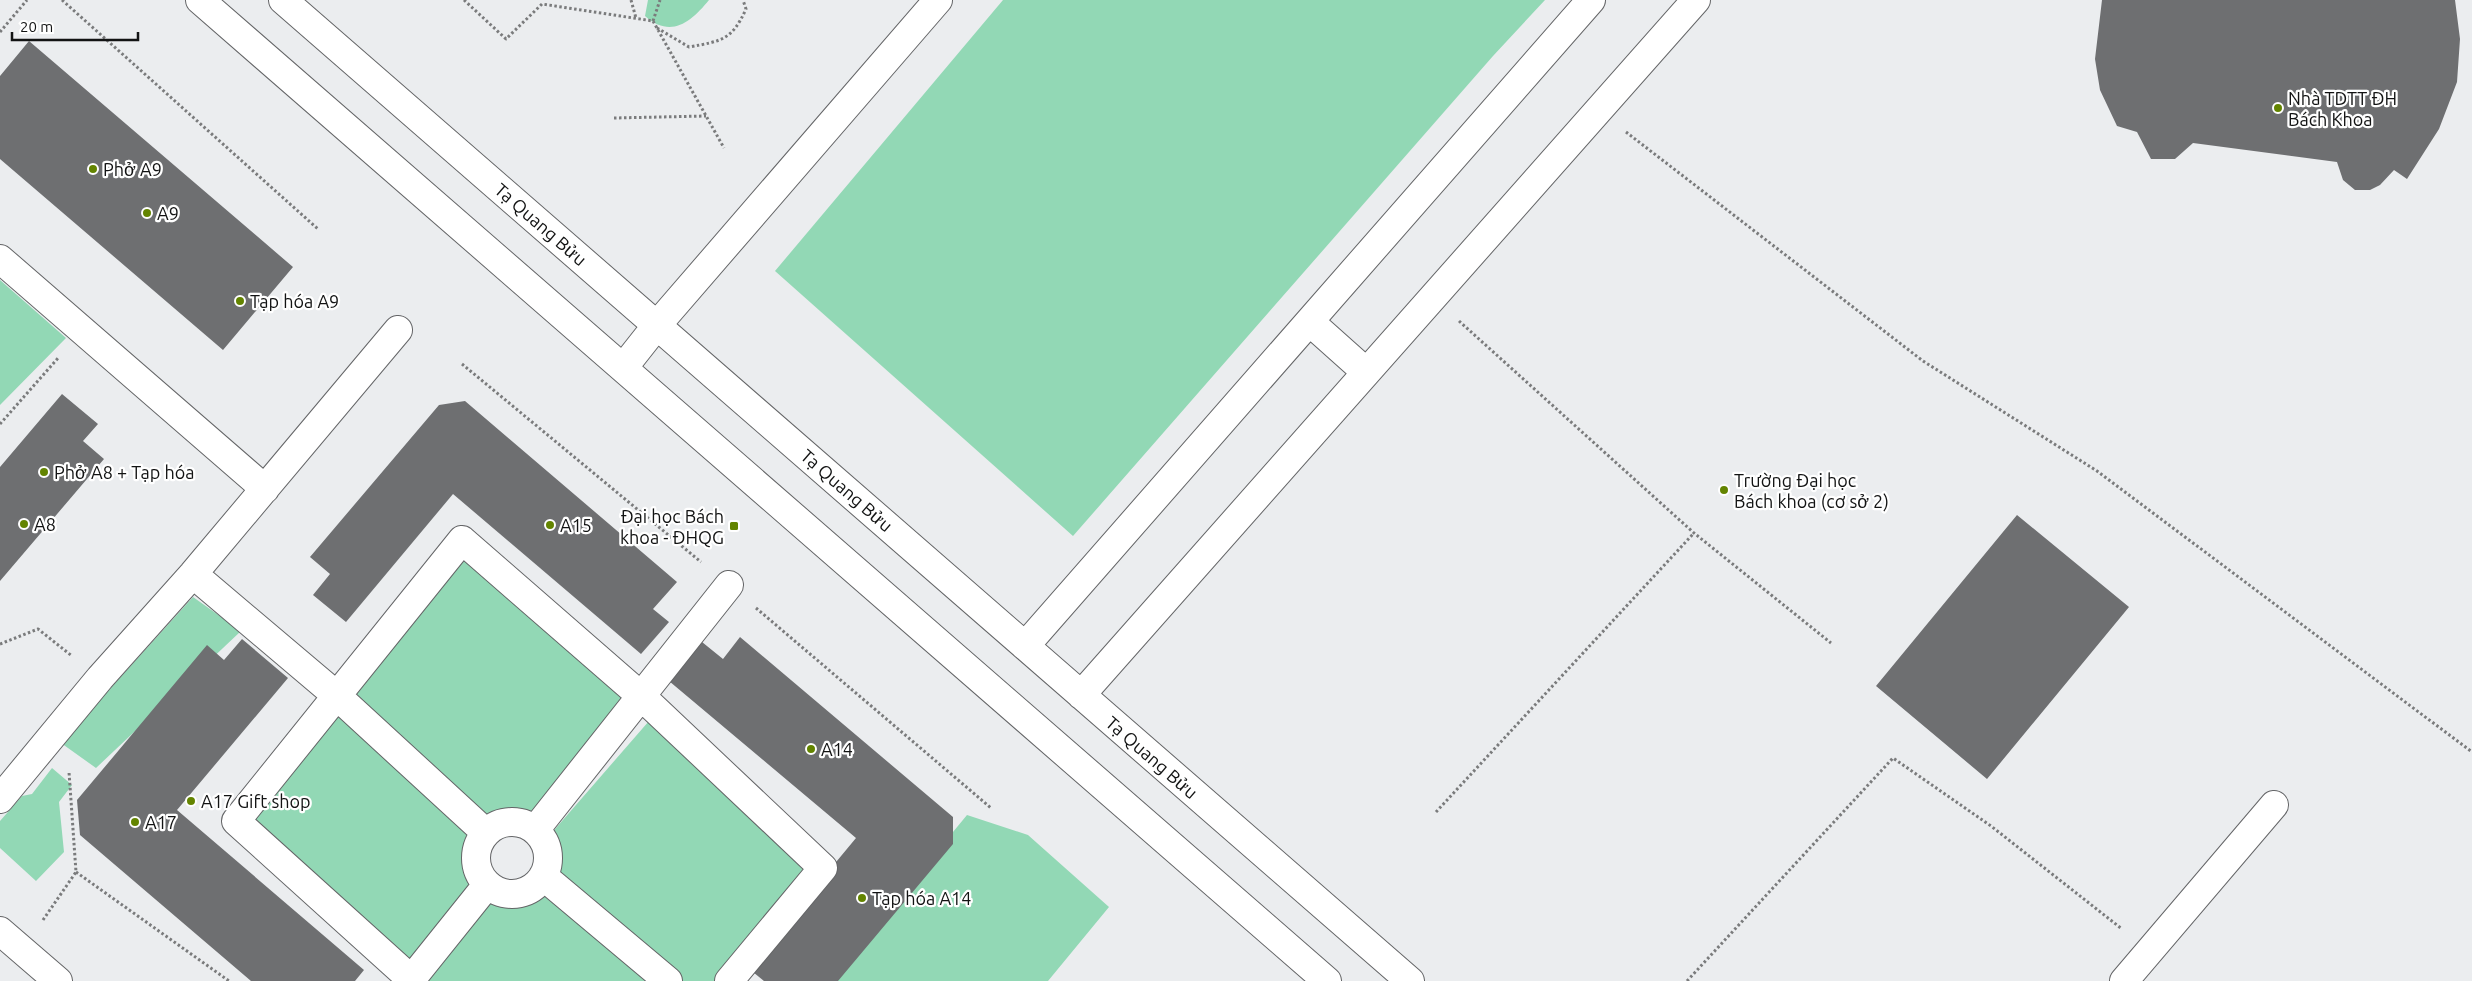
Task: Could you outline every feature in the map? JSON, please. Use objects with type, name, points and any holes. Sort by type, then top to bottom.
[{"type":"street","points":[[200,0],[1327,981]]},
{"type":"street","name":"Tạ Quang Bửu","points":[[283,0],[1410,981]]},
{"type":"street","points":[[623,368],[657,325],[938,0]]},
{"type":"street","points":[[1025,646],[1591,0]]},
{"type":"street","points":[[1081,695],[1598,110],[1683,4]]},
{"type":"street","points":[[0,259],[265,489]]},
{"type":"street","points":[[1310,322],[1366,372]]},
{"type":"street","points":[[0,800],[100,678],[193,574],[398,330]]},
{"type":"street","points":[[487,885],[412,980],[236,821],[462,540],[641,696],[823,868],[729,981]]},
{"type":"street","points":[[193,574],[336,695],[485,832]]},
{"type":"street","points":[[535,830],[729,585]]},
{"type":"street","points":[[2124,981],[2274,805]]},
{"type":"street","points":[[515,822],[525,824],[535,830],[543,840],[548,851],[548,864],[537,885],[517,895],[506,894],[487,885],[478,870],[475,853],[485,832],[494,826],[515,822]]},
{"type":"street","points":[[543,876],[668,981]]},
{"type":"street","points":[[0,931],[58,981]]},
{"type":"path","points":[[0,32],[27,0]]},
{"type":"path","points":[[62,0],[318,229]]},
{"type":"path","points":[[464,0],[506,39],[546,0]]},
{"type":"path","points":[[630,0],[636,18]]},
{"type":"path","points":[[660,0],[653,21],[724,148]]},
{"type":"path","points":[[657,28],[689,47],[721,41],[738,26],[746,9],[742,0]]},
{"type":"path","points":[[542,4],[653,21]]},
{"type":"path","points":[[1598,110],[1923,361],[2097,471],[2472,752]]},
{"type":"path","points":[[614,118],[706,116]]},
{"type":"path","points":[[1433,298],[1694,533],[1831,643]]},
{"type":"path","points":[[0,424],[83,331]]},
{"type":"path","points":[[1436,812],[1694,533]]},
{"type":"path","points":[[0,644],[38,629],[100,678]]},
{"type":"path","points":[[22,950],[76,872],[69,770],[41,752]]},
{"type":"path","points":[[1687,981],[1893,758],[1991,826],[2150,950]]},
{"type":"path","points":[[76,872],[228,981]]},
{"type":"green space","points":[[648,0],[709,0],[688,21],[672,27],[654,23],[645,16]]},
{"type":"green space","points":[[1003,0],[1545,0],[1493,56],[1073,536],[775,271]]},
{"type":"green space","points":[[0,280],[66,338],[0,405]]},
{"type":"green space","points":[[463,547],[639,710],[540,824],[515,818],[490,823],[343,696]]},
{"type":"green space","points":[[193,597],[241,631],[96,768],[61,743]]},
{"type":"green space","points":[[339,702],[476,841],[473,860],[477,880],[411,974],[243,820]]},
{"type":"green space","points":[[649,721],[814,870],[722,981],[678,981],[550,873],[553,863],[549,836]]},
{"type":"green space","points":[[52,768],[72,785],[59,802],[64,852],[36,881],[0,848],[0,821],[22,796],[32,794]]},
{"type":"green space","points":[[967,815],[1028,835],[1109,907],[1048,981],[799,981],[844,964]]},
{"type":"green space","points":[[544,884],[662,981],[420,981],[495,896],[521,898],[533,893]]},
{"type":"building","name":"Nhà TDTT ĐH Bách Khoa","points":[[2102,0],[2455,0],[2460,39],[2457,82],[2439,129],[2407,179],[2394,170],[2380,185],[2370,190],[2355,190],[2343,180],[2337,162],[2193,143],[2175,159],[2151,159],[2137,132],[2117,126],[2100,90],[2095,59]]},
{"type":"building","name":"A9","points":[[29,41],[293,267],[223,350],[0,159],[0,76]]},
{"type":"building","name":"A8","points":[[62,394],[98,424],[83,441],[104,459],[0,581],[0,467]]},
{"type":"building","name":"A15","points":[[465,401],[677,582],[653,609],[669,622],[641,654],[453,494],[346,622],[313,595],[330,574],[310,557],[439,405]]},
{"type":"building","points":[[2017,515],[2129,607],[1987,779],[1876,686]]},
{"type":"building","name":"A14","points":[[740,637],[953,817],[953,844],[838,981],[764,981],[748,968],[856,838],[669,681],[702,642],[723,659]]},
{"type":"building","name":"A17","points":[[242,639],[288,678],[177,810],[364,970],[355,981],[251,981],[80,835],[77,800],[207,645],[224,660]]},
{"type":"place","name":"Nhà TDTT ĐH Bách Khoa","points":[[2278,108]]},
{"type":"place","name":"Phở A9","points":[[93,169]]},
{"type":"place","name":"A9","points":[[147,213]]},
{"type":"place","name":"Tạp hóa A9","points":[[240,301]]},
{"type":"place","name":"Phở A8 + Tạp hóa","points":[[44,472]]},
{"type":"place","name":"Trường Đại học Bách khoa (cơ sở 2)","points":[[1724,490]]},
{"type":"place","name":"A8","points":[[24,524]]},
{"type":"place","name":"A15","points":[[550,525]]},
{"type":"place","name":"Đại học Bách khoa - ĐHQG","points":[[734,526]]},
{"type":"place","name":"A14","points":[[811,749]]},
{"type":"place","name":"A17 Gift shop","points":[[191,801]]},
{"type":"place","name":"A17","points":[[135,822]]},
{"type":"place","name":"Tạp hóa A14","points":[[862,898]]}]
